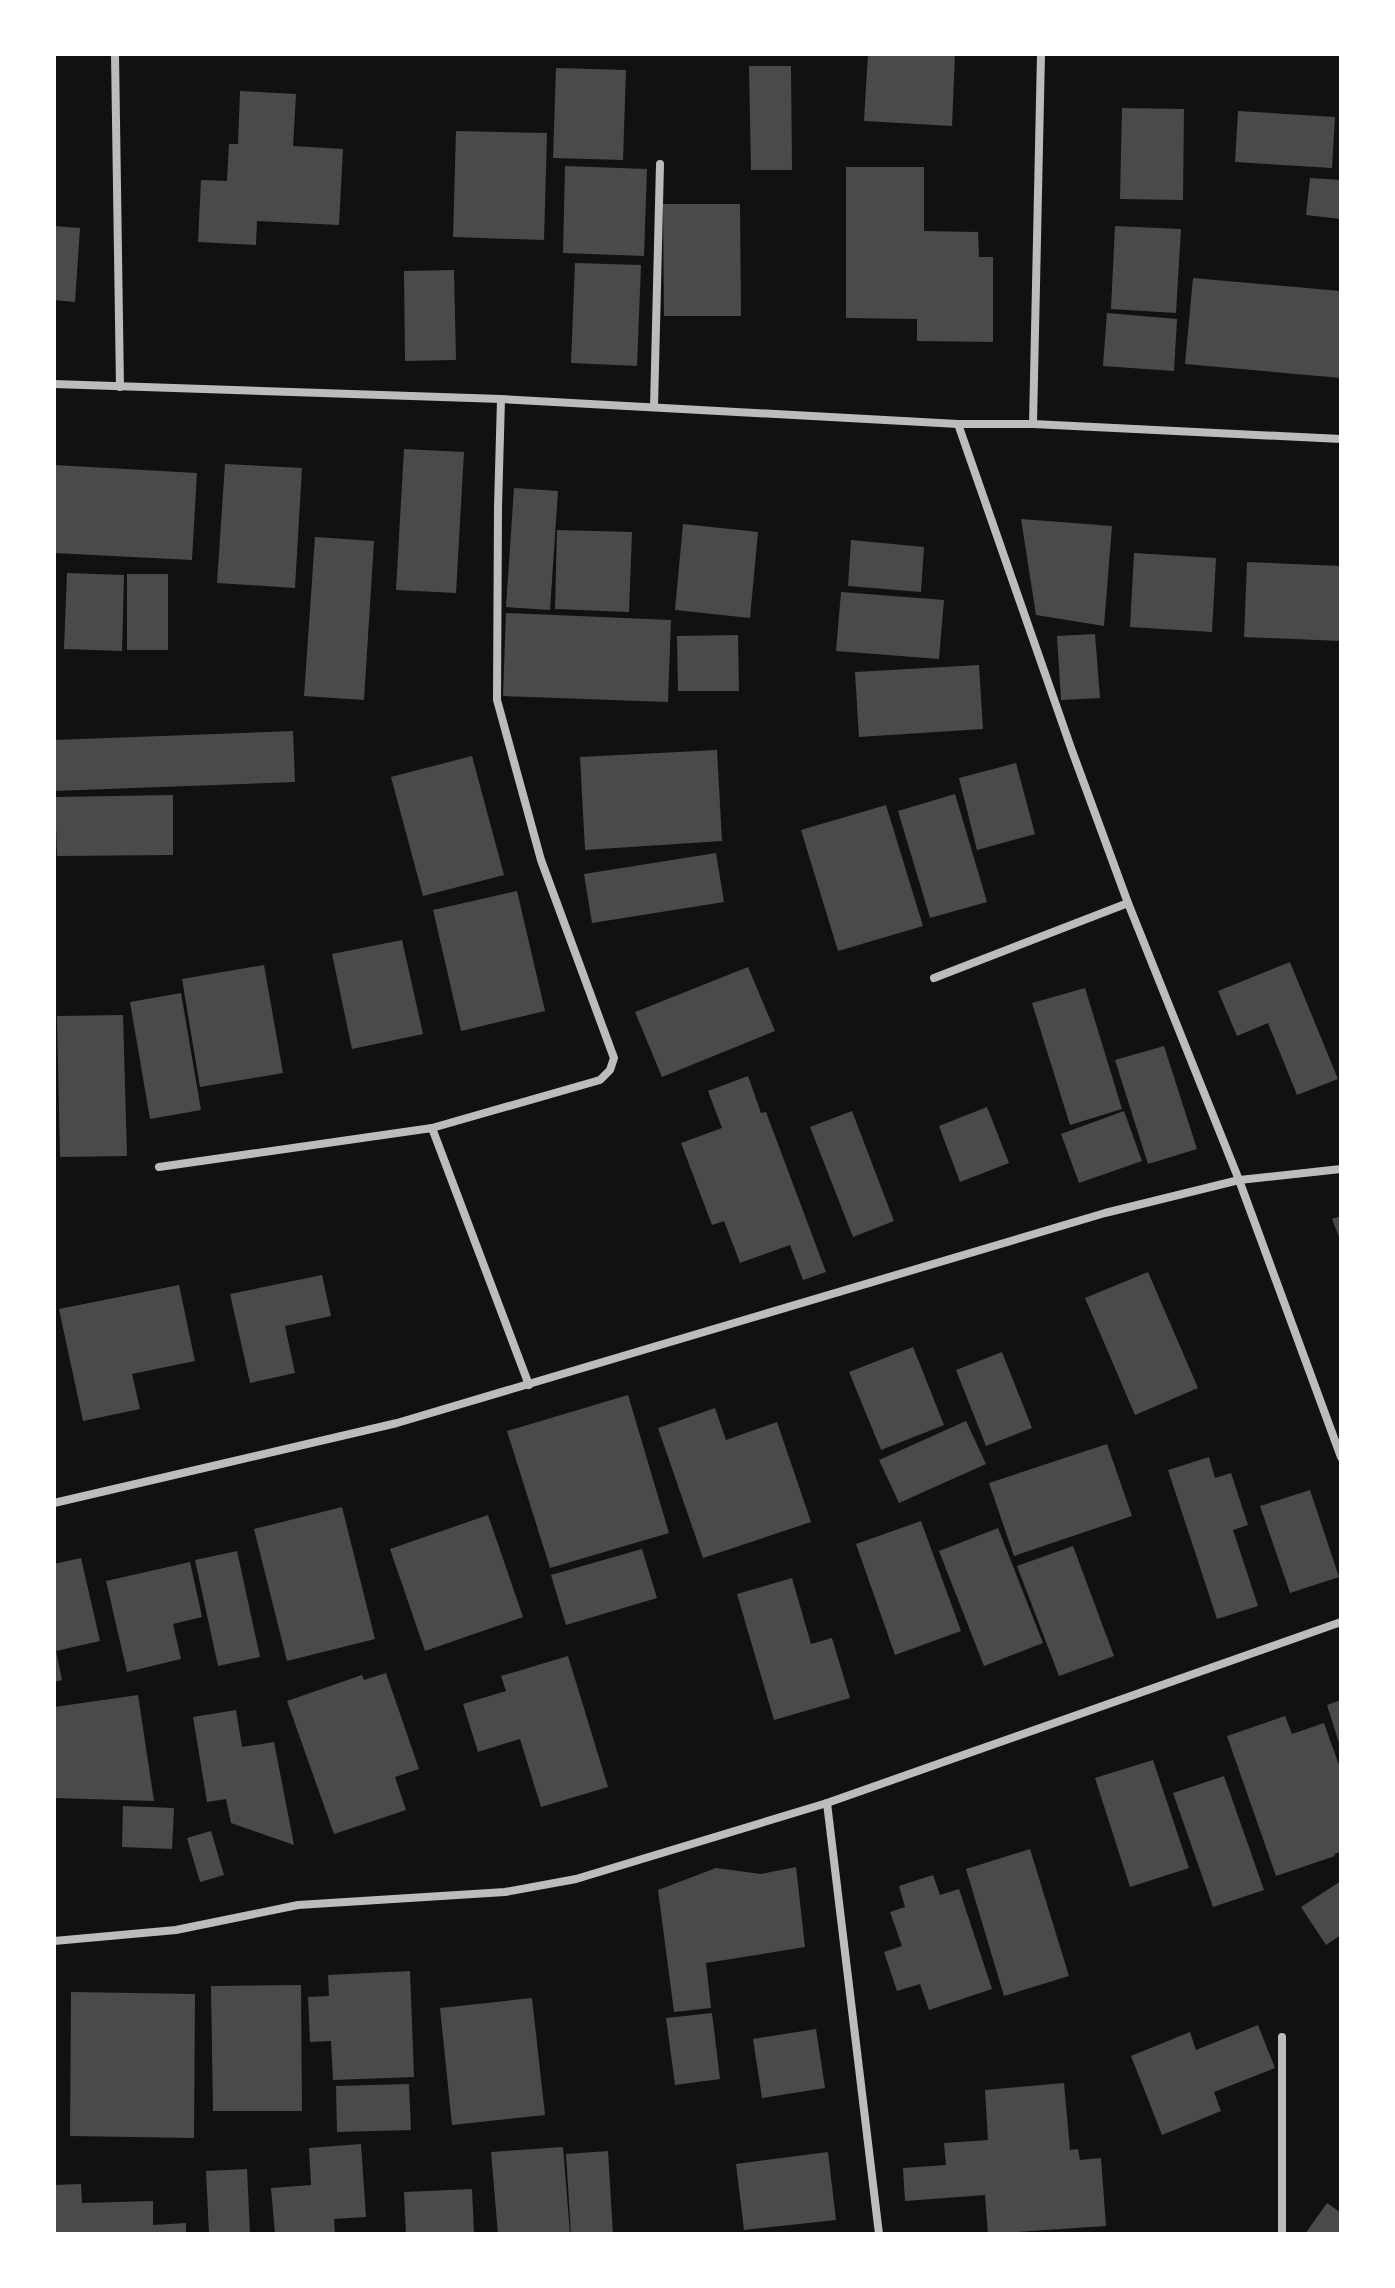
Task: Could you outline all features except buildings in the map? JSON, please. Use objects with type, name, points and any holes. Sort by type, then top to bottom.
[{"type":"street","points":[[115,54],[120,387]]},
{"type":"street","points":[[1033,424],[1041,54]]},
{"type":"street","points":[[654,407],[660,164]]},
{"type":"street","points":[[54,384],[501,399],[958,424],[1033,424],[1341,439]]},
{"type":"street","points":[[159,1167],[432,1128],[600,1080],[610,1070],[614,1058],[541,860],[497,700],[501,399]]},
{"type":"street","points":[[958,424],[1128,903],[1239,1180],[1341,1457]]},
{"type":"street","points":[[934,978],[1128,903]]},
{"type":"street","points":[[432,1128],[529,1385]]},
{"type":"street","points":[[54,1503],[397,1423],[1105,1213],[1239,1180],[1341,1169]]},
{"type":"street","points":[[54,1941],[176,1930],[298,1905],[505,1892],[576,1879],[827,1803],[1341,1622]]},
{"type":"street","points":[[827,1803],[879,2234]]},
{"type":"street","points":[[1282,2037],[1282,2234]]}]
